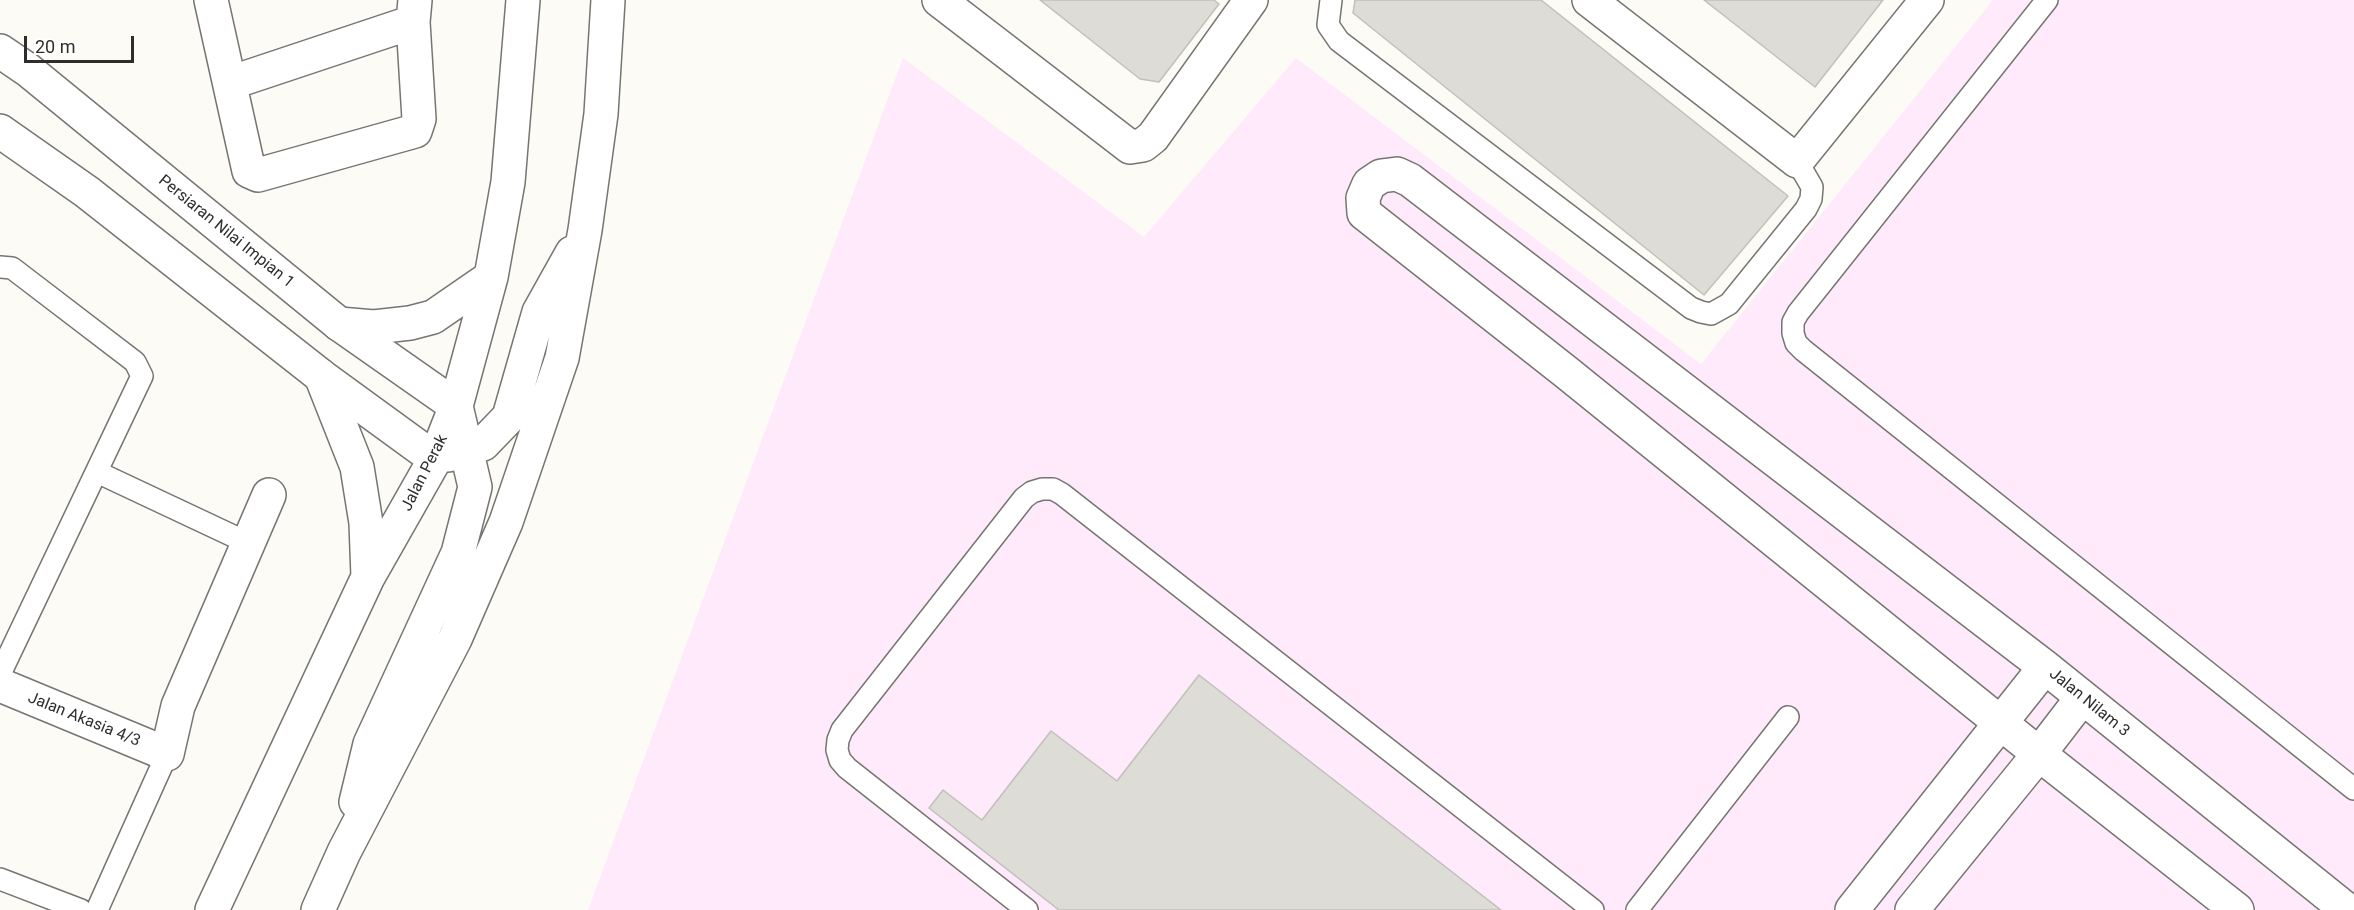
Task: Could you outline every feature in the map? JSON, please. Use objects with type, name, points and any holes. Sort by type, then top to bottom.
[{"type":"street","points":[[211,0],[249,171],[258,175],[415,131],[419,119],[414,11],[230,83]]},
{"type":"street","name":"Jalan Perak","points":[[212,910],[368,577],[435,459],[456,406],[491,277],[508,182],[523,0]]},
{"type":"street","points":[[318,910],[344,852],[455,639],[506,522],[562,358],[585,230],[601,114],[608,0]]},
{"type":"street","points":[[939,0],[1130,147],[1143,145],[1153,137],[1251,0]]},
{"type":"street","points":[[1589,0],[1797,160],[1923,1]]},
{"type":"street","name":"Persiaran Nilai Impian 1","points":[[0,51],[28,70],[339,324],[456,406]]},
{"type":"street","points":[[0,131],[87,192],[321,376],[435,459],[483,444],[509,417],[539,312],[585,230]]},
{"type":"street","points":[[2045,667],[1410,180],[1397,174],[1381,176],[1369,184],[1363,198],[1364,213],[1566,372],[2000,724],[2237,910]]},
{"type":"street","points":[[339,324],[374,327],[410,323],[433,316],[491,277]]},
{"type":"street","points":[[321,376],[357,467],[366,523],[368,577]]},
{"type":"street","points":[[344,852],[370,744],[458,553],[474,487],[456,406]]},
{"type":"street","points":[[167,754],[178,706],[269,495]]},
{"type":"street","name":"Jalan Nilam 3","points":[[1852,910],[2045,667],[2347,910]]},
{"type":"street","name":"Jalan Akasia 4/3","points":[[0,685],[167,754]]},
{"type":"street","points":[[1912,910],[2082,698]]},
{"type":"lane","points":[[1331,0],[1328,25],[1332,34],[1339,41],[1691,308],[1701,312],[1711,314],[1729,304],[1806,209],[1811,198],[1812,187],[1797,160]]},
{"type":"lane","points":[[2047,0],[1798,313],[1793,333],[1796,343],[2354,789]]},
{"type":"lane","points":[[0,267],[12,268],[135,362],[142,376],[0,674]]},
{"type":"lane","points":[[97,472],[248,543]]},
{"type":"lane","points":[[1027,910],[847,768],[840,760],[837,750],[842,730],[1018,505],[1032,492],[1053,489],[1593,910]]},
{"type":"lane","points":[[1637,910],[1788,717]]},
{"type":"lane","points":[[97,910],[167,754]]},
{"type":"lane","points":[[0,879],[81,910]]},
{"type":"shaded area","points":[[1993,0],[2354,0],[2354,910],[588,910],[903,58],[1144,237],[1296,58],[1701,364]]},
{"type":"building","points":[[1040,0],[1214,0],[1219,4],[1159,82],[1140,79]]},
{"type":"building","points":[[1355,0],[1541,0],[1788,196],[1704,295],[1353,13]]},
{"type":"building","points":[[1704,0],[1883,0],[1815,87]]},
{"type":"building","points":[[1199,675],[1501,910],[1059,910],[929,808],[943,790],[982,820],[1051,731],[1117,781]]}]
